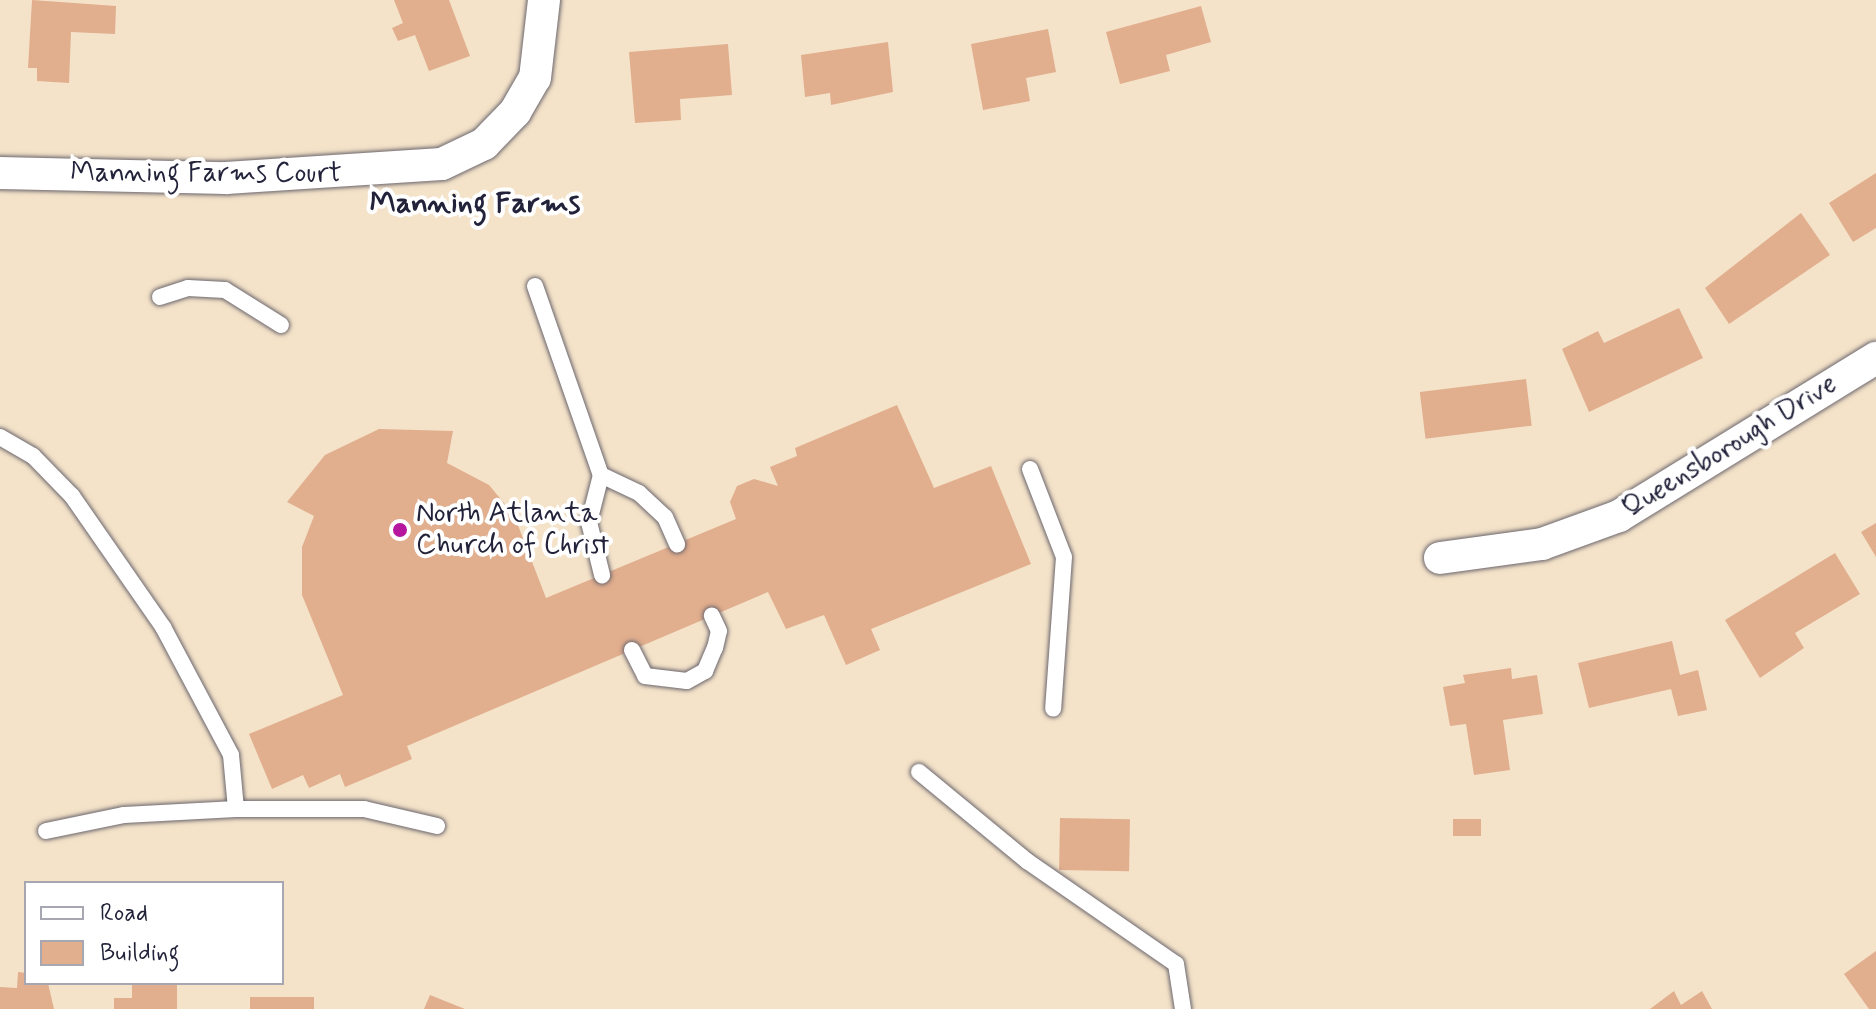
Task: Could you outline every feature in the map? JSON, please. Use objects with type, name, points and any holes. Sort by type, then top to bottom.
[{"type":"street","name":"Manning Farms Court","points":[[0,173],[226,178],[442,164],[484,144],[515,112],[535,78],[544,0]]},
{"type":"street","name":"Queensborough Drive","points":[[1440,558],[1542,544],[1619,516],[1876,358]]},
{"type":"lane","points":[[535,286],[601,475],[589,522],[602,575]]},
{"type":"lane","points":[[160,297],[188,288],[225,290],[281,325]]},
{"type":"lane","points":[[0,437],[33,456],[72,496],[163,627],[231,755],[236,809]]},
{"type":"lane","points":[[1030,469],[1064,557],[1053,709]]},
{"type":"lane","points":[[601,475],[639,493],[665,517],[677,544]]},
{"type":"lane","points":[[632,650],[645,676],[687,681],[705,671],[715,648],[719,631],[712,616]]},
{"type":"lane","points":[[919,772],[1027,861],[1176,964],[1183,1009]]},
{"type":"lane","points":[[46,831],[124,815],[236,809],[364,809],[437,826]]},
{"type":"building","points":[[32,0],[116,6],[115,34],[71,32],[69,83],[37,81],[37,68],[28,68]]},
{"type":"building","points":[[394,0],[449,0],[470,56],[429,71],[415,35],[398,41],[392,28],[403,23]]},
{"type":"building","points":[[1201,6],[1211,42],[1166,55],[1170,71],[1120,84],[1106,32]]},
{"type":"building","points":[[1048,29],[1056,72],[1026,78],[1030,101],[983,110],[971,44]]},
{"type":"building","points":[[888,42],[893,92],[831,105],[830,93],[805,97],[801,55]]},
{"type":"building","points":[[728,44],[732,95],[680,99],[681,120],[635,123],[629,52]]},
{"type":"building","points":[[1876,173],[1876,228],[1853,242],[1829,203]]},
{"type":"building","points":[[1801,213],[1830,255],[1729,324],[1705,288]]},
{"type":"building","points":[[1679,308],[1703,358],[1589,412],[1562,349],[1598,331],[1604,343]]},
{"type":"building","points":[[1526,379],[1532,426],[1426,439],[1420,392]]},
{"type":"building","points":[[897,405],[934,488],[991,466],[1031,564],[871,629],[880,650],[846,665],[824,615],[786,629],[768,592],[407,746],[412,759],[345,787],[340,774],[309,788],[303,775],[272,789],[249,734],[343,695],[302,595],[302,547],[314,516],[287,502],[325,455],[379,429],[453,431],[447,463],[489,485],[514,515],[546,598],[736,519],[730,502],[737,486],[754,479],[778,486],[770,467],[797,456],[795,448]]},
{"type":"building","points":[[1876,523],[1876,557],[1861,532]]},
{"type":"building","points":[[1835,553],[1860,594],[1795,633],[1804,648],[1760,678],[1725,620]]},
{"type":"building","points":[[1672,641],[1680,675],[1698,670],[1707,710],[1678,716],[1671,689],[1589,708],[1578,663]]},
{"type":"building","points":[[1511,668],[1512,679],[1537,675],[1543,714],[1503,720],[1510,770],[1474,775],[1466,724],[1450,726],[1443,687],[1465,683],[1463,675]]},
{"type":"building","points":[[1060,818],[1130,819],[1129,871],[1059,870]]},
{"type":"building","points":[[1453,819],[1481,819],[1481,836],[1453,836]]},
{"type":"building","points":[[1876,951],[1876,1009],[1869,1009],[1844,974]]},
{"type":"building","points":[[18,972],[24,973],[24,985],[48,985],[54,1009],[0,1009],[0,987],[17,988]]},
{"type":"building","points":[[132,985],[177,985],[177,1009],[114,1009],[114,998],[132,998]]},
{"type":"building","points":[[1674,991],[1681,1005],[1702,991],[1712,1009],[1650,1009]]},
{"type":"building","points":[[430,995],[465,1009],[424,1009]]},
{"type":"building","points":[[250,997],[314,997],[314,1009],[250,1009]]},
{"type":"place","name":"North Atlanta Church of Christ","points":[[400,530]]},
{"type":"district","name":"Manning Farms","points":[[475,204]]}]
